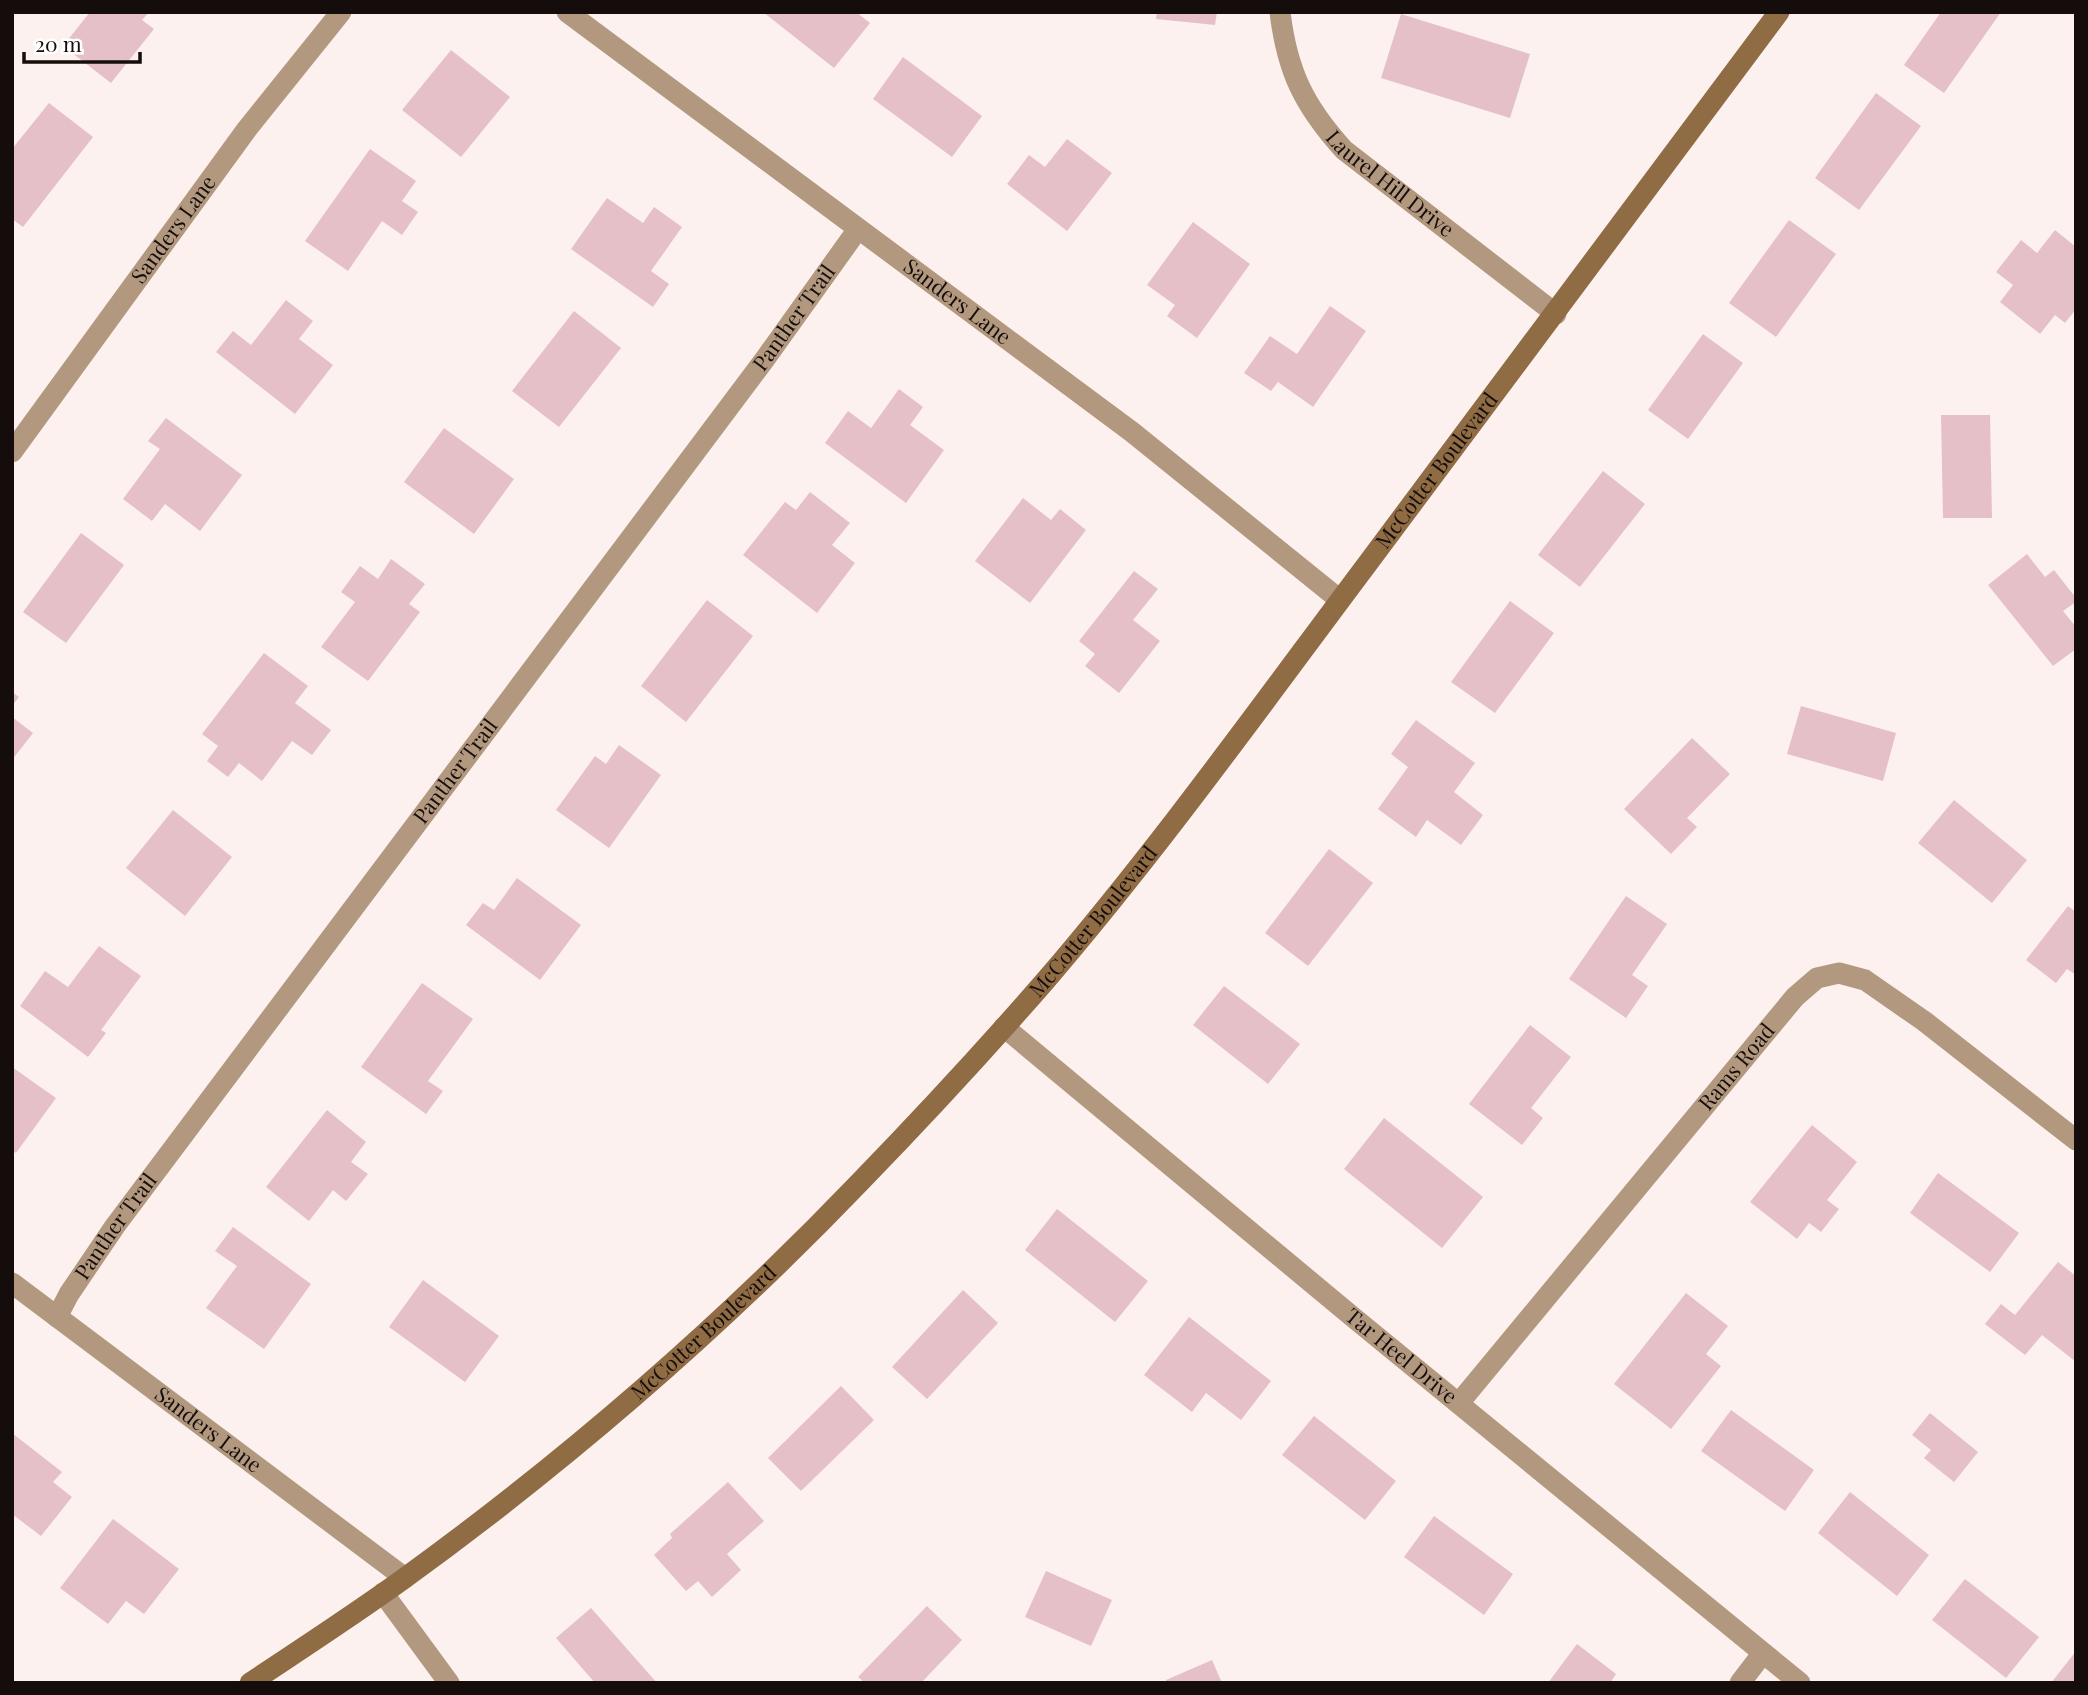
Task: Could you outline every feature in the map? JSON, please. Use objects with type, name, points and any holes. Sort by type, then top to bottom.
[{"type":"street","name":"Sanders Lane","points":[[12,452],[247,129],[341,12]]},
{"type":"street","name":"Sanders Lane","points":[[567,12],[1132,432],[1340,600]]},
{"type":"street","name":"Laurel Hill Drive","points":[[1280,12],[1284,43],[1293,74],[1307,103],[1324,128],[1344,150],[1556,314]]},
{"type":"street","name":"McCotter Boulevard","points":[[250,1683],[405,1578],[531,1482],[612,1415],[717,1322],[860,1182],[1004,1027],[1048,977],[1163,834],[1556,314],[1779,12]]},
{"type":"street","name":"Panther Trail","points":[[57,1317],[69,1294],[115,1226],[765,359],[858,229]]},
{"type":"street","name":"Rams Road","points":[[1459,1403],[1795,997],[1817,978],[1839,973],[1865,980],[1924,1021],[2076,1140]]},
{"type":"street","name":"Tar Heel Drive","points":[[1004,1027],[1800,1683]]},
{"type":"street","name":"Sanders Lane","points":[[12,1283],[405,1578]]},
{"type":"street","points":[[383,1593],[450,1683]]},
{"type":"street","points":[[1740,1683],[1763,1653]]},
{"type":"building","points":[[90,12],[149,12],[142,20],[154,29],[111,83],[63,46]]},
{"type":"building","points":[[763,12],[856,12],[870,23],[834,68]]},
{"type":"building","points":[[1157,12],[1217,12],[1215,25],[1156,19]]},
{"type":"building","points":[[1941,12],[2001,12],[1944,93],[1904,65]]},
{"type":"building","points":[[1401,14],[1530,54],[1510,118],[1381,78]]},
{"type":"building","points":[[451,50],[510,97],[461,157],[402,110]]},
{"type":"building","points":[[903,57],[982,116],[952,157],[873,99]]},
{"type":"building","points":[[1876,93],[1921,126],[1859,210],[1815,178]]},
{"type":"building","points":[[49,103],[93,137],[23,227],[12,219],[12,149]]},
{"type":"building","points":[[1067,139],[1112,173],[1067,231],[1007,184],[1029,155],[1045,167]]},
{"type":"building","points":[[370,149],[416,181],[402,201],[418,212],[402,235],[382,221],[348,271],[305,241]]},
{"type":"building","points":[[607,198],[643,223],[654,207],[682,227],[651,271],[669,284],[653,307],[571,249]]},
{"type":"building","points":[[1789,220],[1836,254],[1776,337],[1729,303]]},
{"type":"building","points":[[1193,222],[1250,264],[1197,338],[1167,316],[1175,305],[1147,285]]},
{"type":"building","points":[[2055,230],[2076,247],[2076,309],[2065,323],[2055,315],[2040,334],[2000,302],[2013,285],[1996,272],[2021,240],[2037,253]]},
{"type":"building","points":[[286,300],[313,321],[299,339],[333,365],[295,414],[216,352],[233,331],[251,345]]},
{"type":"building","points":[[1330,306],[1366,331],[1313,407],[1278,382],[1271,391],[1244,373],[1270,336],[1297,354]]},
{"type":"building","points":[[574,311],[621,348],[559,427],[512,391]]},
{"type":"building","points":[[1703,334],[1743,363],[1688,439],[1648,410]]},
{"type":"building","points":[[899,389],[923,407],[910,425],[944,450],[906,503],[825,443],[848,411],[871,428]]},
{"type":"building","points":[[1941,415],[1990,415],[1992,518],[1943,518]]},
{"type":"building","points":[[166,418],[242,475],[200,531],[165,504],[152,521],[123,499],[160,449],[148,441]]},
{"type":"building","points":[[444,428],[514,479],[474,534],[404,482]]},
{"type":"building","points":[[1603,471],[1645,504],[1580,587],[1538,555]]},
{"type":"building","points":[[810,492],[850,523],[832,545],[855,563],[817,613],[743,555],[785,502],[796,510]]},
{"type":"building","points":[[1023,498],[1051,520],[1060,509],[1086,530],[1030,603],[975,561]]},
{"type":"building","points":[[81,533],[124,565],[66,643],[23,612]]},
{"type":"building","points":[[2027,554],[2045,577],[2054,570],[2076,598],[2076,602],[2063,611],[2076,627],[2076,649],[2053,666],[1988,585]]},
{"type":"building","points":[[391,559],[425,584],[409,604],[420,612],[368,681],[321,647],[355,602],[341,592],[360,566],[378,579]]},
{"type":"building","points":[[1134,571],[1158,589],[1133,620],[1160,641],[1119,693],[1085,666],[1095,654],[1079,641]]},
{"type":"building","points":[[707,600],[753,636],[686,722],[641,686]]},
{"type":"building","points":[[1510,601],[1554,633],[1495,713],[1451,682]]},
{"type":"building","points":[[264,653],[308,686],[295,703],[331,730],[312,755],[292,741],[262,781],[239,763],[228,777],[207,761],[218,746],[202,734]]},
{"type":"building","points":[[12,692],[19,697],[12,706]]},
{"type":"building","points":[[1801,706],[1896,733],[1883,781],[1787,754]]},
{"type":"building","points":[[12,717],[33,733],[12,760]]},
{"type":"building","points":[[1416,720],[1475,763],[1454,792],[1483,815],[1461,845],[1427,820],[1416,837],[1378,809],[1408,767],[1391,754]]},
{"type":"building","points":[[1692,738],[1730,774],[1687,818],[1697,827],[1671,854],[1624,809]]},
{"type":"building","points":[[619,745],[661,775],[609,848],[556,810],[595,756],[606,764]]},
{"type":"building","points":[[1954,800],[2027,860],[1992,903],[1918,843]]},
{"type":"building","points":[[173,810],[232,857],[185,916],[126,868]]},
{"type":"building","points":[[1329,849],[1373,883],[1308,966],[1265,933]]},
{"type":"building","points":[[517,878],[581,925],[540,980],[466,925],[483,903],[494,910]]},
{"type":"building","points":[[1626,896],[1667,924],[1632,975],[1648,986],[1626,1018],[1569,979]]},
{"type":"building","points":[[2068,906],[2076,912],[2076,975],[2067,969],[2056,983],[2026,960]]},
{"type":"building","points":[[99,946],[141,976],[101,1030],[106,1033],[88,1057],[20,1006],[45,971],[68,987]]},
{"type":"building","points":[[422,983],[473,1019],[428,1081],[443,1091],[426,1114],[361,1067]]},
{"type":"building","points":[[1224,986],[1300,1044],[1268,1084],[1193,1025]]},
{"type":"building","points":[[1530,1025],[1571,1057],[1531,1108],[1543,1118],[1522,1145],[1469,1104]]},
{"type":"building","points":[[12,1067],[56,1098],[16,1153],[12,1150]]},
{"type":"building","points":[[327,1110],[366,1142],[351,1162],[368,1174],[346,1201],[333,1190],[309,1221],[266,1187]]},
{"type":"building","points":[[1384,1118],[1483,1197],[1442,1248],[1344,1169]]},
{"type":"building","points":[[1812,1125],[1857,1162],[1827,1200],[1839,1209],[1821,1232],[1809,1223],[1797,1239],[1750,1202]]},
{"type":"building","points":[[1938,1173],[2019,1233],[1990,1272],[1910,1213]]},
{"type":"building","points":[[1057,1209],[1148,1281],[1115,1322],[1025,1250]]},
{"type":"building","points":[[233,1227],[311,1284],[264,1349],[206,1308],[237,1266],[215,1251]]},
{"type":"building","points":[[2058,1262],[2076,1276],[2076,1362],[2042,1335],[2025,1355],[1985,1324],[2001,1304],[2015,1315]]},
{"type":"building","points":[[423,1280],[499,1336],[465,1382],[389,1327]]},
{"type":"building","points":[[963,1290],[998,1323],[927,1399],[892,1367]]},
{"type":"building","points":[[1686,1293],[1728,1326],[1706,1354],[1721,1366],[1671,1429],[1614,1384]]},
{"type":"building","points":[[1189,1317],[1271,1381],[1241,1420],[1206,1393],[1192,1412],[1144,1375]]},
{"type":"building","points":[[841,1386],[874,1420],[801,1491],[768,1458]]},
{"type":"building","points":[[1731,1410],[1814,1470],[1785,1511],[1701,1451]]},
{"type":"building","points":[[1930,1413],[1978,1452],[1954,1482],[1924,1458],[1931,1450],[1912,1435]]},
{"type":"building","points":[[1314,1416],[1396,1481],[1365,1520],[1282,1455]]},
{"type":"building","points":[[12,1433],[62,1472],[53,1482],[72,1497],[41,1536],[12,1514]]},
{"type":"building","points":[[728,1482],[764,1521],[727,1554],[741,1570],[712,1597],[698,1581],[686,1591],[654,1555],[672,1538],[670,1534]]},
{"type":"building","points":[[1850,1492],[1929,1555],[1897,1596],[1818,1533]]},
{"type":"building","points":[[1434,1516],[1513,1574],[1484,1615],[1404,1557]]},
{"type":"building","points":[[113,1519],[179,1569],[144,1614],[126,1601],[108,1624],[60,1588]]},
{"type":"building","points":[[1046,1571],[1112,1600],[1091,1646],[1025,1617]]},
{"type":"building","points":[[1965,1579],[2039,1637],[2006,1678],[1932,1620]]},
{"type":"building","points":[[927,1606],[962,1640],[921,1683],[865,1683],[858,1677]]},
{"type":"building","points":[[591,1608],[657,1683],[595,1683],[556,1638]]},
{"type":"building","points":[[1577,1644],[1616,1674],[1610,1683],[1548,1683]]},
{"type":"building","points":[[2076,1651],[2076,1683],[2051,1683]]},
{"type":"building","points":[[1212,1660],[1222,1683],[1167,1683],[1166,1680]]}]
